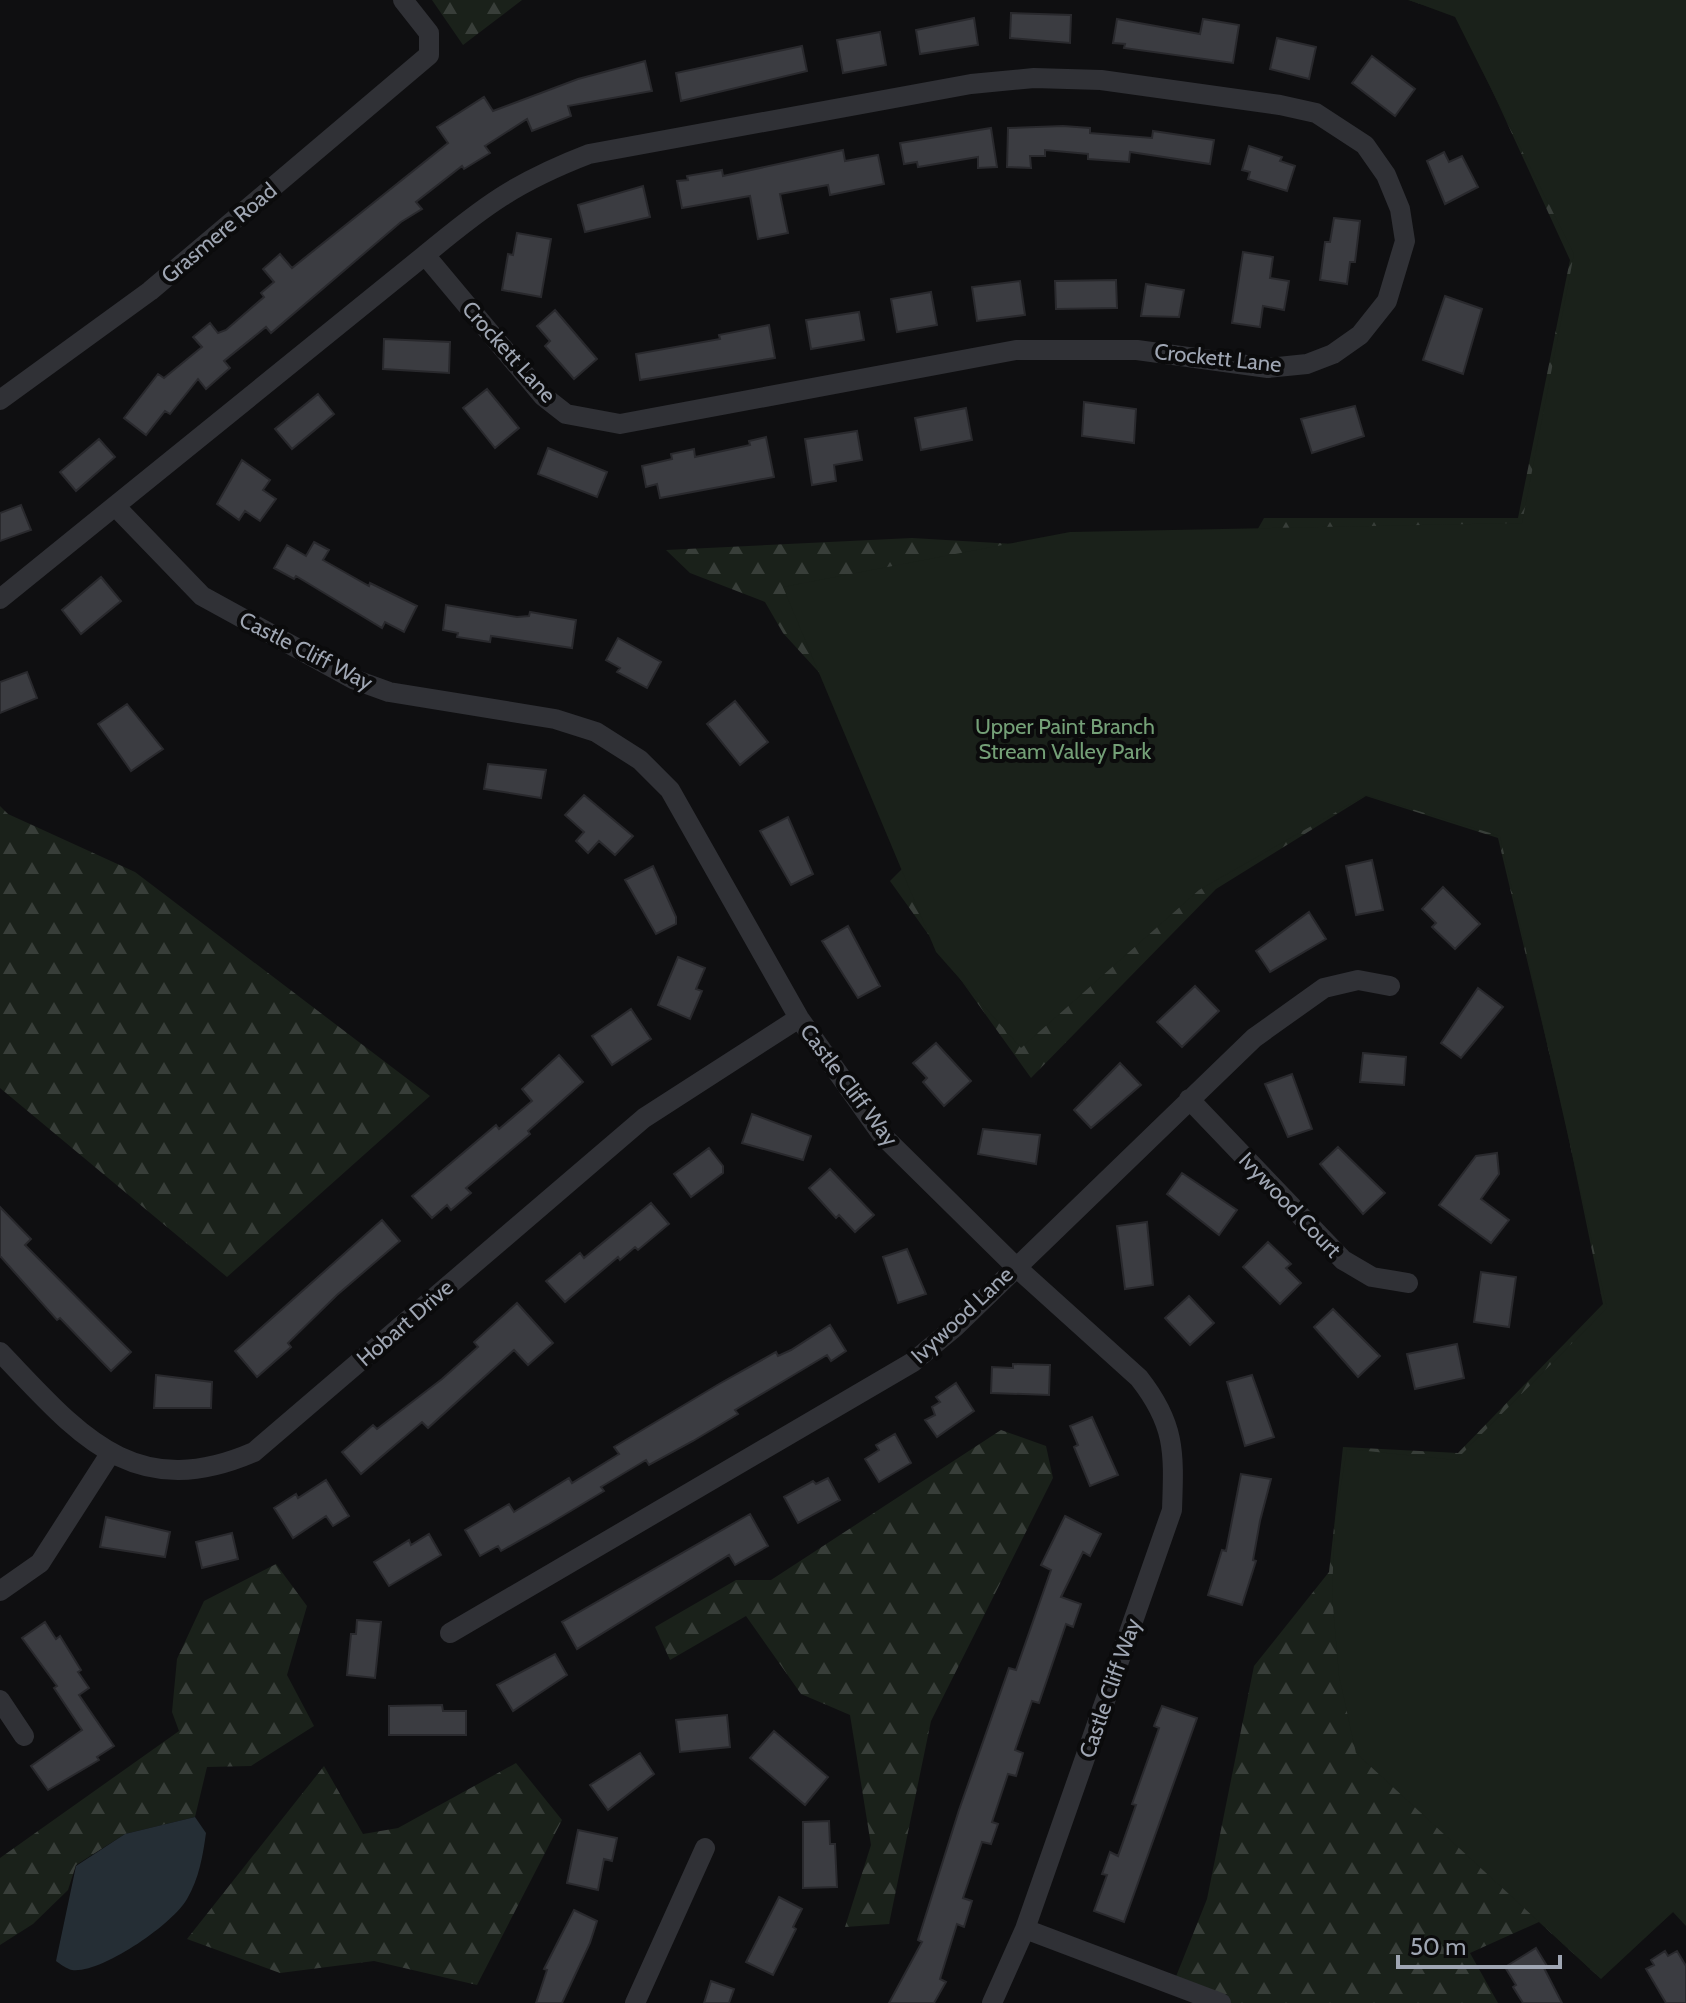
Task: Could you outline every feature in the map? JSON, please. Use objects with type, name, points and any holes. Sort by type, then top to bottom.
[{"type":"street","name":"Grasmere Road","points":[[0,400],[150,291],[429,55],[429,33],[403,0]]},
{"type":"street","name":"Crockett Lane","points":[[0,599],[117,508],[425,255],[491,201],[534,175],[589,154],[971,84],[1034,78],[1101,80],[1280,105],[1316,113],[1365,145],[1386,175],[1400,209],[1405,241],[1387,301],[1360,335],[1333,354],[1307,364],[1268,368],[1137,350],[1016,350],[620,424],[566,414],[543,396],[425,255]]},
{"type":"street","name":"Castle Cliff Way","points":[[117,508],[202,596],[353,679],[389,692],[555,719],[596,732],[640,760],[670,790],[799,1018],[882,1135],[1015,1266],[1139,1378],[1154,1396],[1174,1446],[1172,1510],[1025,1929],[992,2003]]},
{"type":"street","name":"Ivywood Lane","points":[[450,1633],[913,1362],[955,1327],[1254,1038],[1324,988],[1358,980],[1390,986]]},
{"type":"street","name":"Hobart Drive","points":[[0,1352],[77,1432],[110,1454],[147,1467],[188,1470],[224,1465],[254,1452],[644,1118],[799,1018]]},
{"type":"street","name":"Ivywood Court","points":[[1189,1099],[1343,1260],[1372,1277],[1408,1283]]},
{"type":"street","points":[[0,1591],[40,1563],[110,1454]]},
{"type":"street","points":[[0,1700],[24,1736]]},
{"type":"street","points":[[635,2003],[705,1848]]},
{"type":"street","points":[[1025,1929],[1221,2003]]},
{"type":"green space","points":[[432,0],[522,0],[463,45]]},
{"type":"green space","name":"Upper Paint Branch Stream Valley Park","points":[[1408,0],[1686,0],[1686,1926],[1673,1912],[1600,1978],[1539,1922],[1470,1953],[1498,2003],[1221,2003],[1173,1984],[1207,1899],[1254,1666],[1329,1572],[1343,1447],[1458,1453],[1603,1304],[1564,1115],[1498,838],[1366,796],[1216,889],[1031,1078],[890,881],[980,791],[1222,593],[1264,518],[1518,518],[1570,260],[1458,16]]},
{"type":"green space","name":"Upper Paint Branch Stream Valley Park","points":[[1409,0],[1686,0],[1686,1923],[1674,1911],[1601,1979],[1356,1753],[1339,1676],[1332,1594],[1335,1521],[1347,1449],[1456,1460],[1607,1308],[1500,836],[1366,795],[1199,890],[1021,1048],[936,952],[783,587],[1070,532],[1522,523],[1574,254],[1455,17]]},
{"type":"green space","points":[[912,538],[1080,548],[857,714],[783,633],[765,602],[690,573],[666,550]]},
{"type":"green space","points":[[0,806],[8,814],[135,872],[430,1096],[227,1277],[0,1088]]},
{"type":"green space","points":[[1001,1430],[1046,1446],[1053,1478],[931,1721],[889,1924],[845,1927],[871,1845],[850,1715],[801,1694],[746,1616],[670,1660],[655,1627],[736,1580],[771,1580]]},
{"type":"green space","points":[[276,1564],[307,1606],[287,1675],[314,1726],[251,1766],[207,1767],[195,1817],[125,1834],[76,1865],[68,1890],[33,1924],[0,1945],[0,1858],[179,1731],[172,1712],[177,1659],[204,1601]]},
{"type":"green space","points":[[516,1763],[562,1820],[477,1985],[374,1961],[280,1973],[187,1939],[324,1766],[363,1834],[398,1828]]},
{"type":"shaded area","points":[[195,1817],[206,1833],[195,1883],[179,1909],[152,1934],[100,1964],[72,1970],[56,1961],[76,1866],[125,1834]]},
{"type":"building","points":[[1011,13],[1071,15],[1070,43],[1010,38]]},
{"type":"building","points":[[974,18],[978,45],[920,54],[916,30]]},
{"type":"building","points":[[1117,19],[1200,34],[1203,19],[1239,25],[1233,63],[1124,48],[1125,44],[1113,43]]},
{"type":"building","points":[[880,32],[886,65],[843,73],[837,40]]},
{"type":"building","points":[[1277,38],[1316,47],[1309,79],[1270,69]]},
{"type":"building","points":[[802,46],[807,71],[681,101],[676,73]]},
{"type":"building","points":[[1372,56],[1415,89],[1395,116],[1352,83]]},
{"type":"building","points":[[645,61],[652,91],[568,106],[571,116],[532,131],[527,119],[485,146],[490,153],[464,169],[462,166],[416,202],[422,209],[401,222],[271,333],[266,327],[224,361],[230,368],[206,389],[198,379],[170,414],[165,411],[146,435],[124,418],[158,374],[164,378],[202,347],[193,337],[210,323],[218,333],[226,330],[264,297],[261,293],[274,282],[263,269],[280,254],[292,268],[448,143],[437,127],[484,97],[493,111],[578,79]]},
{"type":"building","points":[[991,128],[997,167],[978,168],[978,157],[918,167],[917,162],[904,164],[900,143]]},
{"type":"building","points":[[1008,128],[1090,128],[1090,133],[1152,138],[1153,131],[1214,140],[1210,164],[1130,152],[1129,162],[1088,159],[1088,154],[1045,150],[1045,156],[1030,156],[1031,168],[1007,167]]},
{"type":"building","points":[[1249,146],[1282,157],[1280,161],[1295,166],[1287,191],[1248,179],[1250,172],[1242,170]]},
{"type":"building","points":[[843,150],[845,161],[878,155],[884,184],[830,195],[828,185],[780,194],[788,233],[758,239],[750,196],[682,208],[677,181],[688,180],[687,176],[722,170],[723,176]]},
{"type":"building","points":[[1444,152],[1449,162],[1462,156],[1478,187],[1445,204],[1427,161]]},
{"type":"building","points":[[643,186],[650,217],[585,232],[578,205]]},
{"type":"building","points":[[1334,218],[1360,221],[1355,262],[1350,262],[1347,284],[1320,280],[1325,242],[1330,242]]},
{"type":"building","points":[[517,233],[551,239],[541,297],[502,290],[508,254],[513,255]]},
{"type":"building","points":[[1243,252],[1273,257],[1270,278],[1289,281],[1284,310],[1263,306],[1260,327],[1232,323]]},
{"type":"building","points":[[1116,280],[1117,308],[1056,309],[1055,281]]},
{"type":"building","points":[[1020,281],[1025,315],[977,321],[972,287]]},
{"type":"building","points":[[1146,284],[1184,290],[1179,317],[1141,316]]},
{"type":"building","points":[[931,292],[937,325],[897,332],[891,299]]},
{"type":"building","points":[[1445,296],[1482,309],[1463,374],[1423,360]]},
{"type":"building","points":[[555,310],[597,359],[574,379],[545,346],[550,341],[537,326]]},
{"type":"building","points":[[859,312],[864,340],[811,349],[806,320]]},
{"type":"building","points":[[769,325],[775,358],[640,380],[636,354],[720,339],[719,335]]},
{"type":"building","points":[[384,339],[450,342],[449,373],[383,369]]},
{"type":"building","points":[[487,389],[519,428],[495,448],[463,408]]},
{"type":"building","points":[[318,394],[334,414],[292,449],[275,429]]},
{"type":"building","points":[[1084,402],[1136,409],[1134,443],[1082,436]]},
{"type":"building","points":[[1355,406],[1364,436],[1312,453],[1301,419]]},
{"type":"building","points":[[966,408],[972,440],[921,450],[915,418]]},
{"type":"building","points":[[857,431],[862,460],[834,465],[836,481],[812,485],[805,439]]},
{"type":"building","points":[[766,437],[774,477],[660,498],[657,484],[646,487],[642,466],[672,459],[671,454],[694,449],[695,457],[750,445],[749,441]]},
{"type":"building","points":[[99,439],[115,457],[76,491],[60,472]]},
{"type":"building","points":[[548,448],[607,472],[597,497],[538,474]]},
{"type":"building","points":[[242,460],[270,480],[263,490],[276,499],[260,521],[245,511],[239,520],[217,504]]},
{"type":"building","points":[[21,505],[31,530],[0,541],[0,513]]},
{"type":"building","points":[[314,542],[329,550],[323,560],[369,586],[370,583],[417,606],[404,632],[385,622],[382,628],[296,576],[294,579],[274,568],[287,545],[306,556]]},
{"type":"building","points":[[101,577],[121,601],[81,634],[62,610]]},
{"type":"building","points":[[446,605],[517,617],[529,616],[530,612],[576,620],[572,648],[491,636],[490,642],[457,637],[458,633],[443,630]]},
{"type":"building","points":[[618,638],[661,662],[647,688],[617,672],[620,668],[606,660]]},
{"type":"building","points":[[27,672],[37,698],[0,713],[0,682]]},
{"type":"building","points":[[735,701],[768,742],[740,765],[707,724]]},
{"type":"building","points":[[127,704],[163,749],[131,771],[98,724]]},
{"type":"building","points":[[488,764],[546,770],[541,798],[484,789]]},
{"type":"building","points":[[584,795],[633,836],[615,855],[599,841],[588,853],[576,841],[584,832],[565,815]]},
{"type":"building","points":[[788,817],[813,874],[791,885],[760,831]]},
{"type":"building","points":[[1372,860],[1383,910],[1356,915],[1346,866]]},
{"type":"building","points":[[653,866],[676,917],[676,924],[656,934],[625,880]]},
{"type":"building","points":[[1443,887],[1480,924],[1455,949],[1432,927],[1436,923],[1422,909]]},
{"type":"building","points":[[1309,912],[1326,939],[1270,972],[1256,951]]},
{"type":"building","points":[[848,926],[880,986],[858,998],[822,941]]},
{"type":"building","points":[[678,957],[705,968],[696,989],[702,991],[690,1019],[658,1005]]},
{"type":"building","points":[[1195,986],[1219,1011],[1182,1047],[1157,1022]]},
{"type":"building","points":[[1478,988],[1503,1007],[1461,1058],[1441,1043]]},
{"type":"building","points":[[631,1009],[651,1039],[612,1065],[592,1036]]},
{"type":"building","points":[[936,1043],[971,1081],[944,1106],[923,1082],[927,1078],[913,1063]]},
{"type":"building","points":[[1363,1053],[1406,1057],[1404,1085],[1360,1082]]},
{"type":"building","points":[[559,1055],[583,1082],[528,1131],[530,1134],[466,1188],[471,1193],[451,1210],[447,1205],[432,1218],[412,1196],[496,1125],[499,1129],[532,1101],[522,1089]]},
{"type":"building","points":[[1120,1063],[1141,1085],[1091,1128],[1074,1110]]},
{"type":"building","points":[[1292,1074],[1312,1129],[1288,1137],[1265,1084]]},
{"type":"building","points":[[752,1114],[811,1136],[803,1160],[742,1143]]},
{"type":"building","points":[[983,1129],[1040,1135],[1036,1164],[978,1154]]},
{"type":"building","points":[[1338,1147],[1385,1193],[1363,1214],[1320,1164]]},
{"type":"building","points":[[709,1148],[723,1166],[723,1173],[691,1197],[674,1174]]},
{"type":"building","points":[[1497,1153],[1499,1174],[1481,1199],[1509,1220],[1491,1243],[1439,1205],[1476,1156]]},
{"type":"building","points":[[830,1169],[874,1215],[855,1232],[839,1215],[836,1218],[809,1188]]},
{"type":"building","points":[[1182,1173],[1237,1210],[1219,1235],[1167,1194]]},
{"type":"building","points":[[651,1203],[669,1224],[638,1250],[635,1247],[620,1260],[618,1257],[565,1302],[546,1281],[580,1253],[584,1258]]},
{"type":"building","points":[[0,1207],[31,1239],[25,1245],[131,1352],[111,1371],[60,1318],[57,1320],[0,1256]]},
{"type":"building","points":[[382,1220],[400,1241],[337,1295],[288,1343],[291,1347],[257,1377],[235,1351]]},
{"type":"building","points":[[1147,1222],[1153,1285],[1125,1289],[1117,1226]]},
{"type":"building","points":[[1268,1242],[1291,1264],[1286,1268],[1301,1283],[1280,1304],[1243,1267]]},
{"type":"building","points":[[907,1249],[926,1294],[898,1303],[883,1257]]},
{"type":"building","points":[[1481,1272],[1516,1277],[1509,1327],[1474,1322]]},
{"type":"building","points":[[1189,1296],[1214,1323],[1190,1345],[1165,1318]]},
{"type":"building","points":[[517,1303],[553,1343],[528,1365],[514,1350],[428,1428],[422,1422],[361,1474],[342,1452],[373,1425],[377,1429],[442,1379],[478,1347],[474,1342]]},
{"type":"building","points":[[1333,1309],[1380,1356],[1358,1377],[1314,1327]]},
{"type":"building","points":[[830,1325],[846,1351],[831,1361],[827,1355],[735,1410],[738,1414],[693,1441],[649,1465],[646,1460],[601,1487],[604,1491],[549,1524],[501,1551],[498,1546],[480,1556],[465,1530],[509,1504],[514,1512],[569,1478],[572,1483],[619,1454],[614,1447],[719,1384],[776,1352],[778,1356],[791,1350]]},
{"type":"building","points":[[1457,1344],[1464,1378],[1415,1389],[1407,1354]]},
{"type":"building","points":[[1013,1364],[1050,1365],[1049,1395],[991,1393],[992,1367],[1013,1368]]},
{"type":"building","points":[[156,1375],[212,1382],[211,1408],[154,1408]]},
{"type":"building","points":[[1252,1375],[1274,1437],[1245,1446],[1227,1382]]},
{"type":"building","points":[[956,1383],[974,1411],[937,1437],[925,1420],[935,1415],[932,1407],[940,1402],[936,1397]]},
{"type":"building","points":[[1092,1417],[1118,1475],[1090,1486],[1074,1447],[1078,1445],[1070,1426]]},
{"type":"building","points":[[895,1434],[911,1463],[879,1482],[865,1459],[879,1450],[876,1445]]},
{"type":"building","points":[[1241,1474],[1271,1479],[1260,1521],[1253,1560],[1256,1561],[1242,1605],[1208,1595],[1222,1550],[1226,1551]]},
{"type":"building","points":[[828,1478],[840,1500],[798,1523],[784,1497],[813,1481],[816,1484]]},
{"type":"building","points":[[326,1480],[349,1516],[333,1526],[326,1516],[293,1538],[274,1508],[296,1494],[298,1498]]},
{"type":"building","points":[[750,1514],[768,1546],[735,1565],[729,1555],[577,1649],[562,1622]]},
{"type":"building","points":[[1065,1516],[1101,1534],[1090,1556],[1083,1552],[1061,1597],[1081,1604],[1073,1627],[1066,1624],[1039,1703],[1032,1701],[1015,1750],[1023,1753],[1016,1776],[1008,1774],[992,1822],[998,1824],[991,1844],[982,1842],[963,1898],[972,1901],[964,1927],[957,1924],[940,1979],[946,1982],[934,2003],[889,2003],[922,1942],[918,1940],[959,1810],[1009,1668],[1016,1670],[1051,1570],[1041,1565]]},
{"type":"building","points":[[106,1517],[170,1532],[165,1557],[100,1547]]},
{"type":"building","points":[[232,1533],[238,1559],[202,1568],[196,1542]]},
{"type":"building","points":[[429,1534],[441,1555],[389,1586],[374,1562],[409,1540],[411,1545]]},
{"type":"building","points":[[357,1620],[381,1622],[375,1678],[347,1675],[351,1634],[356,1634]]},
{"type":"building","points":[[45,1622],[56,1639],[60,1636],[81,1670],[78,1672],[89,1688],[79,1695],[114,1746],[97,1757],[99,1760],[48,1790],[31,1766],[82,1730],[54,1688],[57,1686],[22,1638]]},
{"type":"building","points":[[555,1654],[567,1675],[513,1711],[497,1685]]},
{"type":"building","points":[[442,1705],[443,1711],[466,1711],[466,1735],[389,1735],[389,1706]]},
{"type":"building","points":[[1162,1706],[1197,1718],[1124,1922],[1094,1911],[1107,1875],[1102,1874],[1110,1852],[1118,1856],[1136,1805],[1132,1804],[1159,1728],[1154,1726]]},
{"type":"building","points":[[727,1715],[730,1747],[680,1752],[676,1720]]},
{"type":"building","points":[[774,1731],[828,1777],[805,1805],[750,1758]]},
{"type":"building","points":[[640,1753],[654,1774],[608,1810],[590,1785]]},
{"type":"building","points":[[829,1821],[830,1844],[835,1844],[837,1887],[803,1888],[803,1822]]},
{"type":"building","points":[[578,1830],[617,1838],[612,1861],[604,1859],[598,1890],[567,1883]]},
{"type":"building","points":[[779,1897],[802,1909],[793,1927],[796,1929],[773,1975],[746,1962]]},
{"type":"building","points":[[574,1910],[597,1921],[590,1943],[562,2003],[536,2003],[547,1970],[544,1969]]},
{"type":"building","points":[[1536,1948],[1562,2003],[1523,2003],[1513,1987],[1516,1985],[1505,1967]]},
{"type":"building","points":[[1665,1951],[1668,1956],[1677,1951],[1686,1966],[1686,2003],[1666,2003],[1646,1969],[1654,1965],[1651,1960]]},
{"type":"building","points":[[711,1981],[734,1989],[729,2003],[704,2003]]}]
